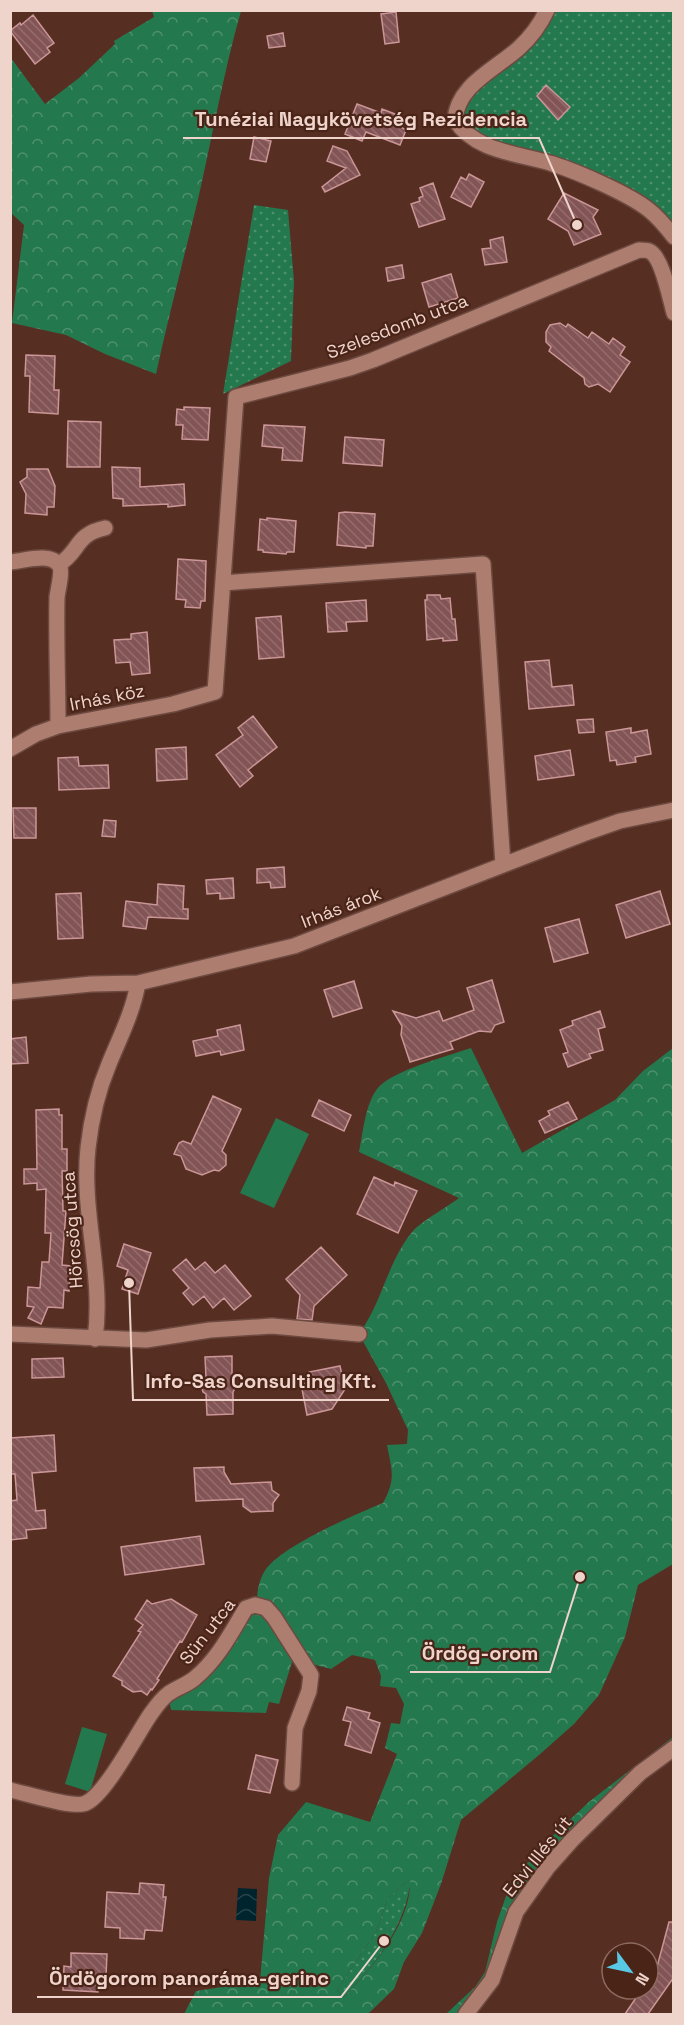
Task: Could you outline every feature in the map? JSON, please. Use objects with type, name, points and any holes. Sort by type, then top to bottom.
[{"type":"street","points":[[547,10],[535,32],[519,48],[471,85],[456,111],[455,120],[472,139],[495,149],[554,164],[628,198],[650,210],[674,237]]},
{"type":"street","name":"Szelesdomb utca","points":[[215,692],[236,398],[373,360],[639,250],[648,250],[654,254],[660,265],[674,313]]},
{"type":"street","points":[[59,564],[66,560],[82,538],[93,531],[105,528]]},
{"type":"street","points":[[10,562],[44,558],[59,564],[62,571],[57,595],[58,726]]},
{"type":"street","points":[[223,583],[483,564],[503,865]]},
{"type":"street","name":"Irhás köz","points":[[10,749],[36,734],[58,726],[173,704],[215,692]]},
{"type":"street","name":"Irhás árok","points":[[10,992],[91,984],[138,983],[294,946],[620,821],[674,810]]},
{"type":"street","name":"Hörcsög utca","points":[[95,1339],[96,1285],[86,1187],[88,1147],[104,1078],[134,1004],[138,983]]},
{"type":"street","points":[[10,1334],[146,1340],[210,1330],[272,1326],[359,1334]]},
{"type":"street","name":"Sün utca","points":[[10,1790],[63,1803],[87,1803],[109,1780],[151,1714],[168,1694],[194,1680],[210,1665],[246,1608],[255,1605],[266,1608],[274,1617],[311,1676],[309,1691],[295,1728],[292,1783]]},
{"type":"street","name":"Edvi Illés út","points":[[466,2014],[492,1980],[516,1912],[548,1867],[640,1773],[674,1748]]},
{"type":"green space","points":[[152,11],[241,11],[156,374],[105,354],[66,335],[12,323],[24,225],[11,213],[11,58],[45,104],[79,78],[115,44],[114,41],[154,17]]},
{"type":"green space","points":[[547,11],[673,11],[673,237],[628,198],[472,139],[456,111]]},
{"type":"green space","points":[[254,205],[288,210],[294,281],[291,361],[223,394]]},
{"type":"green space","points":[[471,1048],[522,1153],[615,1100],[643,1071],[673,1048],[673,1564],[638,1585],[625,1637],[599,1695],[574,1724],[461,1820],[441,1884],[422,1933],[404,1962],[394,1989],[370,2012],[367,2014],[184,2014],[196,1991],[260,1981],[269,1878],[278,1835],[306,1802],[370,1822],[397,1754],[385,1748],[391,1723],[400,1724],[404,1704],[396,1688],[380,1686],[381,1676],[375,1660],[352,1655],[331,1669],[293,1659],[279,1704],[269,1702],[266,1713],[171,1710],[168,1694],[184,1686],[257,1600],[262,1576],[275,1560],[320,1532],[383,1503],[387,1495],[392,1475],[387,1445],[407,1444],[408,1430],[359,1334],[374,1309],[404,1242],[417,1227],[459,1198],[359,1152],[367,1111],[377,1089],[384,1082],[406,1070]],"holes":[[[410,1879],[405,1911],[389,1943],[344,1997],[337,1990],[376,1932],[388,1898]]]},
{"type":"green space","points":[[276,1118],[309,1134],[274,1208],[240,1193]]},
{"type":"green space","points":[[82,1727],[107,1734],[90,1792],[65,1784]]},
{"type":"green space","points":[[673,1737],[673,1748],[640,1773],[516,1912],[492,1980],[463,2014],[446,2014],[475,1987],[485,1972],[497,1922],[511,1882],[544,1844],[590,1801]]},
{"type":"green space","points":[[411,1878],[403,1912],[388,1943],[368,1971],[344,1997],[337,1990],[376,1932],[388,1898]]},
{"type":"water","points":[[238,1888],[257,1889],[256,1921],[236,1920]]},
{"type":"building","points":[[396,12],[399,42],[385,44],[381,14]]},
{"type":"building","points":[[33,15],[54,43],[47,48],[50,52],[35,64],[10,31]]},
{"type":"building","points":[[283,33],[285,46],[269,48],[267,36]]},
{"type":"building","points":[[546,85],[570,107],[558,120],[537,96]]},
{"type":"building","points":[[357,104],[381,113],[382,109],[395,114],[392,122],[406,130],[400,145],[366,132],[362,141],[345,134]]},
{"type":"building","points":[[254,137],[271,141],[266,162],[250,159]]},
{"type":"building","points":[[333,146],[347,151],[360,175],[325,192],[322,187],[346,168],[327,161]]},
{"type":"building","points":[[469,174],[484,182],[471,207],[451,197],[461,177],[466,180]]},
{"type":"building","points":[[433,183],[445,219],[419,227],[411,204],[420,201],[419,198],[423,196],[420,188]]},
{"type":"building","points":[[564,193],[598,210],[593,217],[601,234],[574,245],[568,231],[548,219]]},
{"type":"building","points":[[503,237],[507,262],[485,265],[482,249],[491,248],[490,240]]},
{"type":"building","points":[[402,265],[404,278],[388,281],[386,268]]},
{"type":"building","points":[[451,274],[458,298],[429,307],[422,283]]},
{"type":"building","points":[[560,323],[566,327],[568,324],[588,338],[592,332],[609,344],[613,338],[625,347],[620,355],[630,362],[610,392],[598,384],[589,387],[585,384],[584,378],[549,351],[551,347],[546,342],[546,332],[550,325]]},
{"type":"building","points":[[26,355],[55,356],[54,390],[59,390],[58,414],[29,412],[30,376],[25,376]]},
{"type":"building","points":[[184,407],[210,408],[208,440],[182,439],[183,425],[176,425],[177,409],[184,410]]},
{"type":"building","points":[[68,421],[101,422],[100,467],[67,467]]},
{"type":"building","points":[[264,425],[305,427],[302,461],[282,460],[283,448],[262,446]]},
{"type":"building","points":[[345,437],[384,440],[382,466],[343,463]]},
{"type":"building","points":[[112,467],[140,468],[140,487],[184,484],[185,505],[123,506],[123,499],[113,498]]},
{"type":"building","points":[[27,469],[48,469],[55,486],[54,507],[47,507],[47,515],[25,513],[26,494],[20,482],[27,477]]},
{"type":"building","points":[[339,513],[375,514],[373,546],[366,546],[366,548],[337,545]]},
{"type":"building","points":[[267,518],[296,521],[294,552],[286,554],[258,550],[260,519],[267,520]]},
{"type":"building","points":[[178,559],[206,561],[205,601],[201,601],[200,608],[185,607],[186,600],[176,599]]},
{"type":"building","points":[[427,595],[440,595],[441,599],[450,598],[457,640],[443,641],[443,638],[427,640],[425,600],[427,600]]},
{"type":"building","points":[[366,600],[367,621],[346,622],[347,631],[328,632],[326,603]]},
{"type":"building","points":[[281,616],[284,657],[259,659],[256,618]]},
{"type":"building","points":[[147,632],[150,673],[132,675],[130,662],[116,663],[114,640],[131,639],[131,634]]},
{"type":"building","points":[[549,660],[552,687],[572,685],[574,705],[529,709],[525,662]]},
{"type":"building","points":[[253,716],[277,747],[248,770],[253,776],[240,787],[216,755],[243,735],[238,728]]},
{"type":"building","points":[[593,719],[594,732],[579,733],[577,720]]},
{"type":"building","points":[[631,728],[631,733],[647,730],[651,754],[635,757],[636,762],[617,765],[616,760],[610,761],[606,732]]},
{"type":"building","points":[[186,747],[187,779],[157,781],[156,749]]},
{"type":"building","points":[[570,750],[574,775],[538,780],[535,756]]},
{"type":"building","points":[[78,757],[79,766],[108,765],[109,788],[59,790],[58,758]]},
{"type":"building","points":[[13,808],[36,808],[36,838],[14,838]]},
{"type":"building","points":[[104,820],[116,821],[115,837],[102,836]]},
{"type":"building","points":[[284,867],[285,887],[271,888],[270,882],[257,883],[257,869]]},
{"type":"building","points":[[233,878],[234,898],[220,899],[220,893],[207,894],[206,880]]},
{"type":"building","points":[[158,884],[184,886],[183,909],[188,909],[188,919],[148,917],[146,929],[123,926],[126,901],[157,905]]},
{"type":"building","points":[[660,891],[670,924],[626,938],[616,905]]},
{"type":"building","points":[[81,893],[83,938],[58,939],[56,894]]},
{"type":"building","points":[[579,919],[588,953],[554,962],[545,928]]},
{"type":"building","points":[[492,980],[504,1022],[495,1025],[491,1032],[479,1031],[450,1042],[453,1049],[410,1062],[401,1035],[402,1026],[393,1011],[416,1018],[439,1011],[443,1021],[474,1010],[467,988]]},
{"type":"building","points":[[354,981],[362,1008],[333,1017],[324,990]]},
{"type":"building","points":[[600,1011],[605,1027],[598,1029],[603,1050],[589,1054],[591,1058],[568,1067],[563,1054],[568,1052],[560,1030],[573,1025],[572,1021]]},
{"type":"building","points":[[240,1025],[244,1050],[221,1055],[220,1051],[196,1056],[193,1041],[218,1036],[217,1030]]},
{"type":"building","points":[[26,1037],[28,1063],[10,1064],[10,1039]]},
{"type":"building","points":[[213,1096],[241,1109],[222,1151],[226,1155],[226,1165],[219,1171],[214,1170],[202,1175],[186,1169],[181,1156],[174,1154],[179,1143],[183,1141],[191,1144]]},
{"type":"building","points":[[319,1100],[351,1115],[344,1131],[312,1116]]},
{"type":"building","points":[[568,1102],[577,1119],[545,1133],[539,1121],[550,1115],[548,1111]]},
{"type":"building","points":[[59,1109],[59,1115],[62,1115],[62,1149],[67,1149],[67,1171],[62,1171],[63,1211],[66,1211],[62,1265],[71,1266],[69,1291],[64,1290],[63,1308],[48,1307],[41,1324],[28,1318],[34,1307],[27,1306],[28,1287],[40,1288],[42,1262],[49,1262],[51,1233],[45,1233],[46,1189],[37,1190],[37,1183],[24,1184],[24,1169],[37,1169],[36,1110]]},
{"type":"building","points":[[374,1177],[394,1186],[395,1182],[417,1191],[398,1233],[357,1214]]},
{"type":"building","points":[[124,1244],[151,1253],[138,1294],[122,1289],[128,1270],[117,1266]]},
{"type":"building","points":[[321,1247],[347,1275],[314,1306],[312,1320],[297,1319],[300,1295],[286,1279]]},
{"type":"building","points":[[186,1259],[195,1270],[205,1262],[215,1273],[225,1265],[251,1296],[234,1310],[224,1298],[213,1308],[204,1296],[193,1305],[183,1293],[189,1288],[173,1270]]},
{"type":"building","points":[[232,1356],[232,1374],[237,1385],[233,1392],[233,1414],[207,1415],[206,1394],[201,1385],[206,1377],[205,1357]]},
{"type":"building","points":[[63,1358],[64,1377],[32,1378],[32,1359]]},
{"type":"building","points":[[340,1366],[345,1389],[332,1409],[307,1415],[301,1384],[311,1382],[309,1372]]},
{"type":"building","points":[[54,1435],[56,1471],[32,1473],[36,1511],[45,1510],[46,1528],[26,1530],[27,1538],[10,1540],[10,1501],[17,1500],[15,1474],[10,1474],[10,1438]]},
{"type":"building","points":[[224,1467],[224,1472],[231,1484],[271,1482],[272,1490],[279,1495],[273,1503],[273,1511],[251,1512],[243,1506],[243,1499],[196,1501],[194,1468]]},
{"type":"building","points":[[200,1536],[204,1564],[125,1575],[121,1547]]},
{"type":"building","points":[[171,1599],[197,1615],[152,1690],[147,1695],[141,1691],[133,1692],[113,1676],[141,1632],[138,1631],[143,1625],[135,1619],[147,1600],[152,1604]]},
{"type":"building","points":[[347,1707],[370,1713],[368,1719],[380,1723],[371,1753],[345,1745],[351,1722],[343,1720]]},
{"type":"building","points":[[256,1755],[278,1760],[270,1793],[248,1789]]},
{"type":"building","points":[[140,1883],[164,1885],[163,1897],[166,1897],[162,1931],[145,1930],[144,1939],[120,1938],[120,1928],[105,1927],[107,1892],[139,1894]]},
{"type":"building","points":[[669,1922],[674,1922],[674,1977],[660,1997],[660,1956]]},
{"type":"building","points":[[71,1953],[107,1954],[106,1976],[99,1976],[98,1992],[63,1990],[64,1966],[71,1967]]},
{"type":"building","points":[[634,2001],[657,2001],[648,2014],[625,2014]]},
{"type":"place","name":"Tunéziai Nagykövetség Rezidencia","points":[[577,225]]},
{"type":"place","name":"Info-Sas Consulting Kft.","points":[[129,1283]]},
{"type":"place","name":"Ördög-orom","points":[[580,1577]]},
{"type":"place","name":"Ördögorom panoráma-gerinc","points":[[384,1941]]}]
